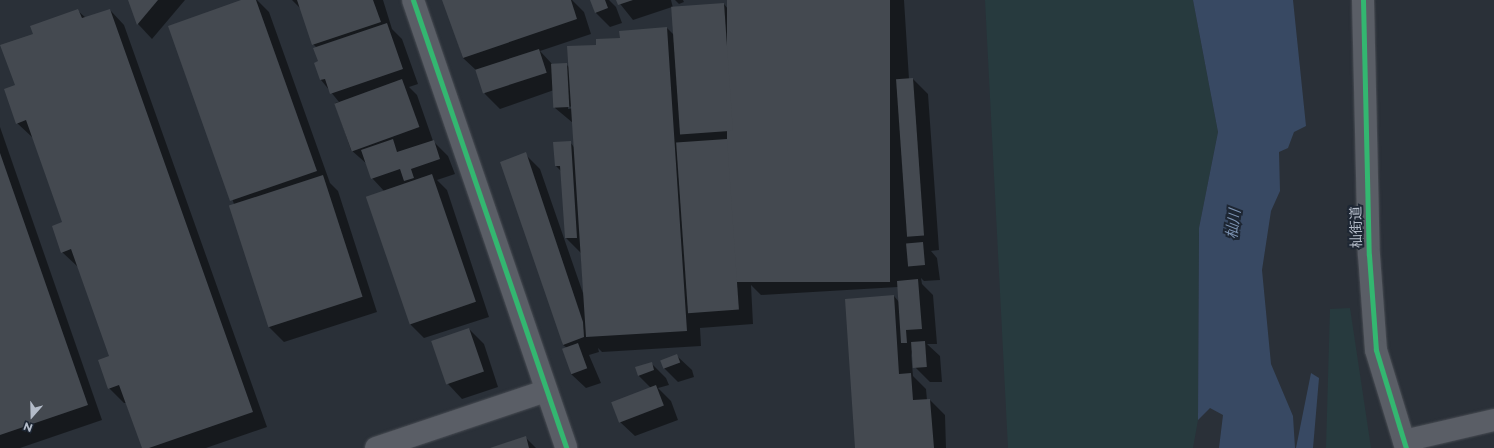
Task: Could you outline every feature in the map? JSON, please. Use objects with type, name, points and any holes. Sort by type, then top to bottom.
[{"type":"street","points":[[413,0],[519,306],[545,391],[566,448]]},
{"type":"street","name":"杣街道","points":[[1363,0],[1369,254],[1376,350],[1405,444]]},
{"type":"street","points":[[376,448],[545,391]]},
{"type":"street","points":[[1405,444],[1494,420]]},
{"type":"green space","points":[[985,0],[1193,0],[1218,132],[1199,228],[1198,420],[1193,448],[1008,448]]},
{"type":"green space","points":[[1350,308],[1371,448],[1326,448],[1330,309]]},
{"type":"water","name":"杣川","points":[[1193,0],[1293,0],[1306,126],[1294,132],[1288,148],[1279,152],[1280,191],[1271,211],[1262,270],[1271,364],[1293,416],[1295,448],[1219,448],[1223,415],[1210,408],[1198,420],[1199,228],[1218,132]]},
{"type":"water","points":[[1311,373],[1319,378],[1313,448],[1296,448]]},
{"type":"building","points":[[128,0],[158,0],[137,25]]},
{"type":"building","points":[[241,0],[256,0],[317,171],[230,201],[168,26]]},
{"type":"building","points":[[297,0],[373,0],[381,22],[312,45]]},
{"type":"building","points":[[442,0],[571,0],[577,19],[463,58]]},
{"type":"building","points":[[590,0],[605,0],[608,8],[595,13]]},
{"type":"building","points":[[616,0],[633,0],[618,5]]},
{"type":"building","points":[[727,0],[890,0],[890,282],[727,282]]},
{"type":"building","points":[[724,3],[733,131],[680,134],[671,7]]},
{"type":"building","points":[[78,9],[82,18],[110,9],[253,412],[149,448],[142,448],[119,385],[108,389],[98,360],[109,356],[71,249],[61,253],[52,226],[62,222],[26,120],[16,124],[4,89],[15,85],[0,45],[33,34],[30,26]]},
{"type":"building","points":[[387,23],[403,69],[330,94],[325,79],[320,80],[314,63],[318,61],[313,48]]},
{"type":"building","points":[[667,27],[687,331],[586,337],[567,46],[596,45],[596,39],[620,38],[619,31]]},
{"type":"building","points":[[539,49],[547,73],[483,93],[475,70]]},
{"type":"building","points":[[567,63],[569,107],[553,108],[551,64]]},
{"type":"building","points":[[913,78],[924,236],[907,237],[896,79]]},
{"type":"building","points":[[402,79],[419,127],[352,152],[334,104]]},
{"type":"building","points":[[393,139],[397,152],[434,140],[440,159],[411,169],[414,178],[404,181],[400,169],[371,179],[361,150]]},
{"type":"building","points":[[727,139],[739,310],[688,313],[676,143]]},
{"type":"building","points":[[571,141],[577,238],[565,238],[560,166],[555,166],[553,142]]},
{"type":"building","points":[[526,152],[583,322],[584,337],[563,345],[500,162]]},
{"type":"building","points":[[0,153],[88,405],[0,435]]},
{"type":"building","points":[[432,174],[476,302],[410,324],[366,197]]},
{"type":"building","points":[[323,175],[363,297],[268,327],[229,206]]},
{"type":"building","points":[[923,242],[925,265],[908,266],[906,243]]},
{"type":"building","points":[[918,279],[922,329],[906,330],[907,343],[901,343],[897,281]]},
{"type":"building","points":[[894,295],[899,374],[911,373],[913,400],[930,399],[934,448],[855,448],[845,299]]},
{"type":"building","points":[[469,328],[484,371],[446,385],[431,341]]},
{"type":"building","points":[[925,341],[927,367],[913,368],[911,342]]},
{"type":"building","points":[[578,343],[587,368],[571,374],[562,349]]},
{"type":"building","points":[[677,354],[680,362],[663,369],[660,360]]},
{"type":"building","points":[[652,362],[654,370],[638,376],[635,367]]},
{"type":"building","points":[[656,385],[664,406],[619,423],[611,402]]},
{"type":"building","points":[[526,436],[529,448],[490,448]]},
{"type":"cycle path","points":[[413,0],[566,448]]},
{"type":"cycle path","points":[[1363,0],[1369,255],[1376,350],[1406,448]]}]
